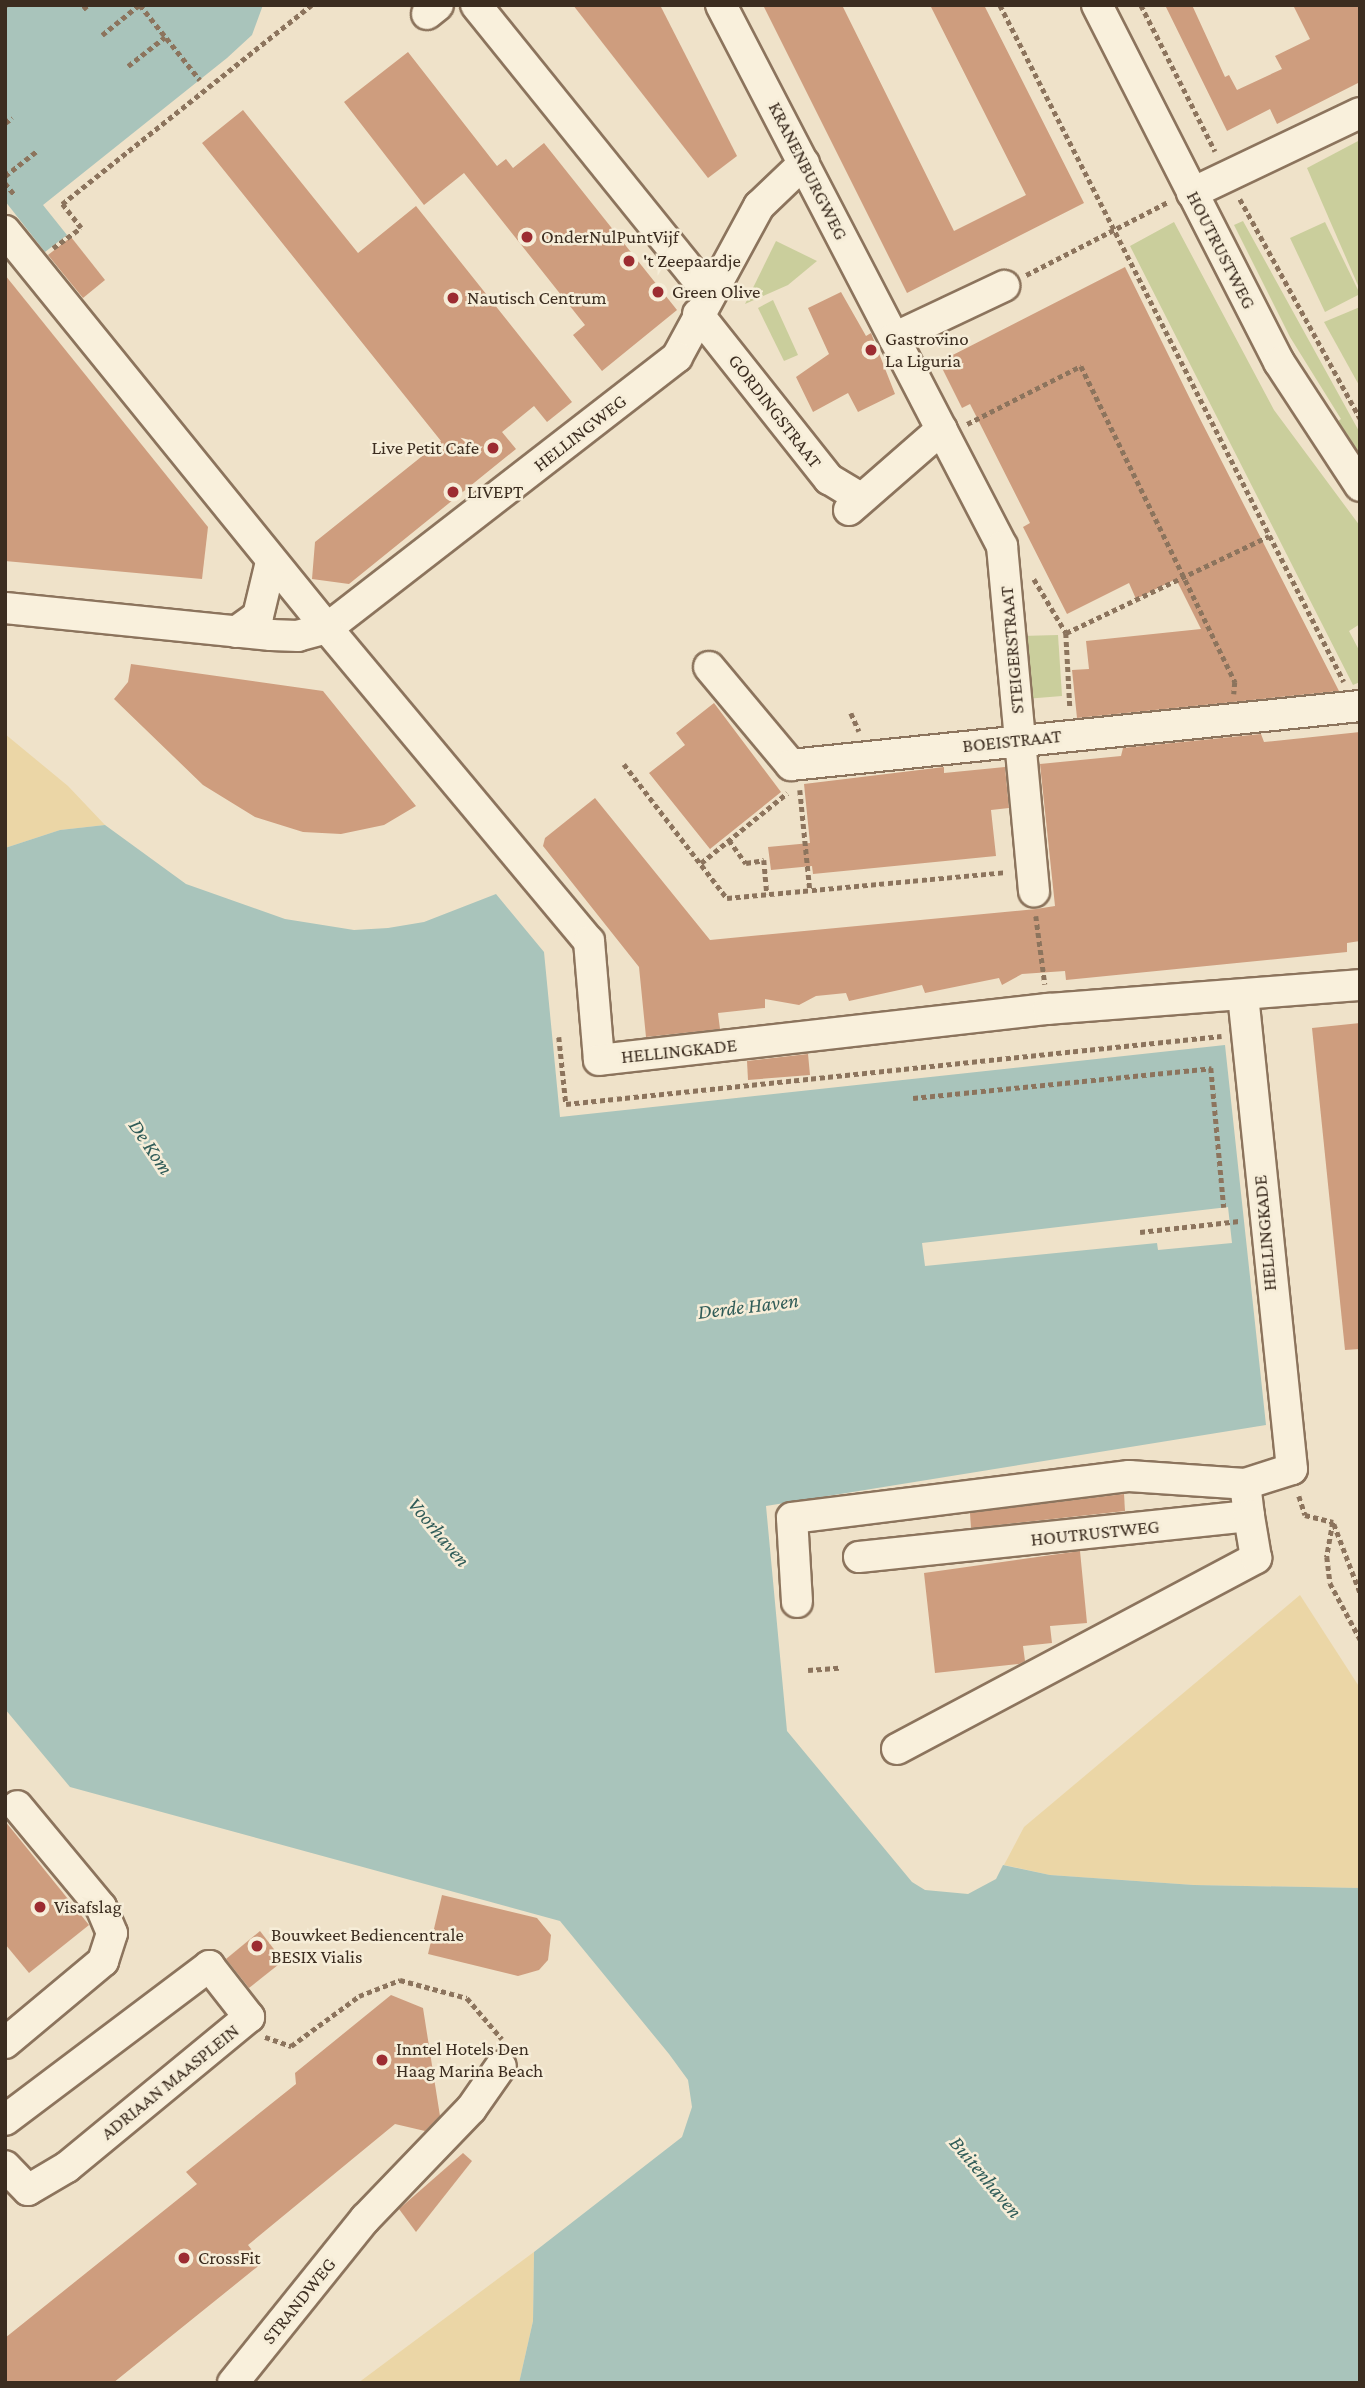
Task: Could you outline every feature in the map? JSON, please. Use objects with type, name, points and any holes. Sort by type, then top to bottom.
[{"type":"street","points":[[475,5],[703,304]]},
{"type":"street","name":"KRANENBURGWEG","points":[[722,5],[942,429]]},
{"type":"street","name":"HOUTRUSTWEG","points":[[1097,5],[1279,362],[1360,486]]},
{"type":"street","points":[[1192,193],[1230,179],[1360,113]]},
{"type":"street","name":"HELLINGWEG","points":[[5,608],[298,636],[327,628],[677,357],[703,304],[759,206],[804,163]]},
{"type":"street","points":[[5,231],[327,628]]},
{"type":"street","points":[[894,338],[1004,286]]},
{"type":"street","name":"GORDINGSTRAAT","points":[[703,304],[829,479],[855,504],[942,429]]},
{"type":"street","name":"STEIGERSTRAAT","points":[[942,429],[1002,546],[1033,881]]},
{"type":"street","points":[[236,632],[258,616],[271,562]]},
{"type":"street","name":"HELLINGKADE","points":[[327,628],[590,941],[599,1060],[1048,1009],[1360,985]]},
{"type":"street","name":"BOEISTRAAT","points":[[709,667],[791,765],[1358,706]]},
{"type":"street","name":"HELLINGKADE","points":[[1243,996],[1292,1469]]},
{"type":"street","points":[[797,1602],[792,1518],[1129,1476],[1245,1484],[1292,1469]]},
{"type":"street","points":[[897,1749],[1256,1558],[1245,1484]]},
{"type":"street","name":"HOUTRUSTWEG","points":[[859,1557],[1249,1516]]},
{"type":"street","points":[[5,2043],[103,1961],[112,1933],[101,1908],[17,1806]]},
{"type":"street","name":"ADRIAAN MAASPLEIN","points":[[5,2120],[209,1966],[249,2017],[67,2166],[28,2190],[5,2166]]},
{"type":"street","name":"STRANDWEG","points":[[233,2383],[365,2219],[471,2109],[501,2066]]},
{"type":"path","points":[[83,9],[88,5]]},
{"type":"path","points":[[102,35],[139,5],[200,80]]},
{"type":"path","points":[[33,264],[81,228],[62,204],[311,5]]},
{"type":"path","points":[[1000,5],[1358,706]]},
{"type":"path","name":"HOUTRUSTWEG","points":[[1141,5],[1230,179],[1360,418]]},
{"type":"path","points":[[128,66],[165,37]]},
{"type":"path","points":[[5,123],[12,118]]},
{"type":"path","points":[[5,176],[38,150]]},
{"type":"path","points":[[5,183],[14,194]]},
{"type":"path","points":[[1004,286],[1113,229],[1192,193]]},
{"type":"path","points":[[980,418],[1081,366],[1235,682]]},
{"type":"path","points":[[1066,633],[1185,579],[1269,536]]},
{"type":"path","points":[[1002,546],[1015,548],[1066,633],[1072,735]]},
{"type":"path","points":[[624,764],[727,898],[810,890],[1033,881],[1048,1009]]},
{"type":"path","points":[[701,863],[799,783],[810,890]]},
{"type":"path","points":[[729,840],[746,863],[764,860],[767,894]]},
{"type":"path","points":[[559,1037],[566,1104],[1246,1033]]},
{"type":"path","points":[[913,1098],[1211,1068],[1224,1207]]},
{"type":"path","points":[[1140,1232],[1264,1219]]},
{"type":"path","points":[[1292,1469],[1305,1515],[1333,1522]]},
{"type":"path","points":[[1333,1522],[1360,1592]]},
{"type":"path","points":[[1333,1522],[1327,1557],[1329,1583],[1360,1639]]},
{"type":"path","points":[[808,1670],[839,1668]]},
{"type":"path","points":[[249,2017],[268,2041],[291,2046],[374,1987],[400,1980],[441,1987],[467,1998],[502,2038],[508,2051],[501,2066]]},
{"type":"green space","points":[[1360,140],[1360,290],[1307,168]]},
{"type":"green space","points":[[1243,221],[1360,433],[1360,462],[1334,424],[1341,419],[1290,337],[1234,225]]},
{"type":"green space","points":[[1174,222],[1274,410],[1360,526],[1360,624],[1349,631],[1360,652],[1360,682],[1353,685],[1130,246]]},
{"type":"green space","points":[[1325,222],[1360,294],[1325,312],[1290,238]]},
{"type":"green space","points":[[776,241],[817,261],[788,285],[745,304]]},
{"type":"green space","points":[[773,300],[798,355],[784,361],[758,308]]},
{"type":"green space","points":[[1360,307],[1360,387],[1324,322]]},
{"type":"green space","points":[[1058,635],[1062,696],[1025,699],[1021,636]]},
{"type":"sand","points":[[5,734],[68,786],[105,825],[60,830],[5,848]]},
{"type":"sand","points":[[1300,1595],[1360,1688],[1360,1888],[1194,1885],[1050,1875],[1004,1865],[1024,1827]]},
{"type":"sand","points":[[534,2252],[533,2321],[519,2383],[358,2383]]},
{"type":"water","points":[[5,5],[263,5],[252,35],[227,58],[43,205],[67,235],[45,252],[5,201]]},
{"type":"water","points":[[105,825],[186,884],[285,919],[354,930],[388,928],[424,922],[496,894],[544,952],[560,1117],[1225,1045],[1266,1425],[766,1506],[787,1731],[912,1882],[925,1890],[968,1894],[996,1879],[1003,1865],[1050,1875],[1194,1885],[1360,1888],[1360,2383],[519,2383],[533,2321],[534,2252],[682,2137],[692,2107],[688,2080],[669,2054],[560,1921],[70,1787],[5,1709],[5,848],[60,830]]},
{"type":"pier","points":[[1228,1207],[1232,1243],[1158,1250],[1157,1243],[925,1266],[922,1243]]},
{"type":"building","points":[[573,5],[660,5],[737,156],[708,178]]},
{"type":"building","points":[[763,5],[842,5],[954,231],[1026,195],[930,5],[984,5],[1084,203],[907,293]]},
{"type":"building","points":[[1165,5],[1192,5],[1225,77],[1229,75],[1237,90],[1282,69],[1275,56],[1310,39],[1293,5],[1360,5],[1360,82],[1277,124],[1270,109],[1227,131]]},
{"type":"building","points":[[408,52],[497,166],[506,159],[513,168],[544,143],[677,310],[602,371],[573,335],[585,325],[464,173],[424,205],[344,102]]},
{"type":"building","points":[[243,110],[358,253],[416,206],[572,402],[547,422],[534,406],[502,432],[516,449],[349,584],[312,579],[315,542],[441,441],[202,143]]},
{"type":"building","points":[[71,237],[105,280],[83,298],[48,255]]},
{"type":"building","points":[[1125,267],[1339,691],[1077,718],[1072,670],[1089,669],[1086,641],[1201,629],[1176,579],[1136,599],[1129,583],[1067,614],[1023,527],[1030,523],[970,404],[962,408],[939,362]]},
{"type":"building","points":[[5,275],[208,527],[202,579],[5,561]]},
{"type":"building","points":[[841,292],[866,336],[871,333],[895,394],[858,412],[848,393],[813,412],[796,377],[829,354],[808,308]]},
{"type":"building","points":[[131,664],[323,691],[416,806],[384,825],[341,834],[303,832],[255,817],[203,785],[114,699],[128,682]]},
{"type":"building","points":[[714,703],[781,792],[710,849],[649,773],[685,745],[676,733]]},
{"type":"building","points":[[1360,732],[1360,941],[1347,943],[1347,952],[1066,980],[1065,971],[1022,974],[1002,985],[999,978],[925,993],[922,985],[849,1001],[846,993],[816,996],[799,1005],[765,999],[765,1008],[718,1013],[720,1029],[646,1037],[639,967],[543,846],[545,838],[595,798],[710,940],[1036,909],[1055,906],[1040,764],[1121,756],[1123,748],[1261,734],[1264,742]]},
{"type":"building","points":[[944,767],[944,773],[1005,767],[1009,808],[991,810],[996,856],[813,874],[812,866],[771,870],[768,847],[810,843],[804,784]]},
{"type":"building","points":[[1360,1023],[1360,1349],[1345,1350],[1312,1028]]},
{"type":"building","points":[[808,1054],[810,1075],[748,1080],[747,1061]]},
{"type":"building","points":[[1124,1494],[1125,1511],[971,1528],[970,1513]]},
{"type":"building","points":[[1080,1551],[1087,1623],[1050,1626],[1052,1643],[1023,1646],[1025,1661],[1019,1664],[935,1673],[924,1573]]},
{"type":"building","name":"Visafslag","points":[[5,1821],[89,1925],[29,1973],[5,1944]]},
{"type":"building","points":[[442,1895],[537,1918],[551,1935],[548,1960],[539,1970],[518,1976],[428,1954]]},
{"type":"building","name":"Bouwkeet Bediencentrale BESIX Vialis","points":[[260,1931],[283,1961],[249,1988],[226,1959]]},
{"type":"building","points":[[391,1995],[423,2008],[440,2116],[425,2131],[395,2124],[248,2245],[262,2263],[113,2383],[5,2383],[5,2338],[197,2184],[186,2172],[296,2084],[295,2073]]},
{"type":"building","points":[[463,2153],[472,2161],[416,2232],[399,2209]]},
{"type":"place","name":"OnderNulPuntVijf","points":[[527,237]]},
{"type":"place","name":"'t Zeepaardje","points":[[629,261]]},
{"type":"place","name":"Green Olive","points":[[658,292]]},
{"type":"place","name":"Nautisch Centrum","points":[[453,298]]},
{"type":"place","name":"Gastrovino La Liguria","points":[[871,350]]},
{"type":"place","name":"Live Petit Cafe","points":[[493,448]]},
{"type":"place","name":"LIVEPT","points":[[453,492]]},
{"type":"place","name":"Visafslag","points":[[40,1907]]},
{"type":"place","name":"Bouwkeet Bediencentrale BESIX Vialis","points":[[257,1946]]},
{"type":"place","name":"Inntel Hotels Den Haag Marina Beach","points":[[382,2060]]},
{"type":"place","name":"CrossFit","points":[[184,2258]]},
{"type":"water label","name":"De Kom","points":[[151,1147]]},
{"type":"water label","name":"Derde Haven","points":[[748,1306]]},
{"type":"water label","name":"Voorhaven","points":[[439,1532]]},
{"type":"water label","name":"Buitenhaven","points":[[986,2177]]}]
